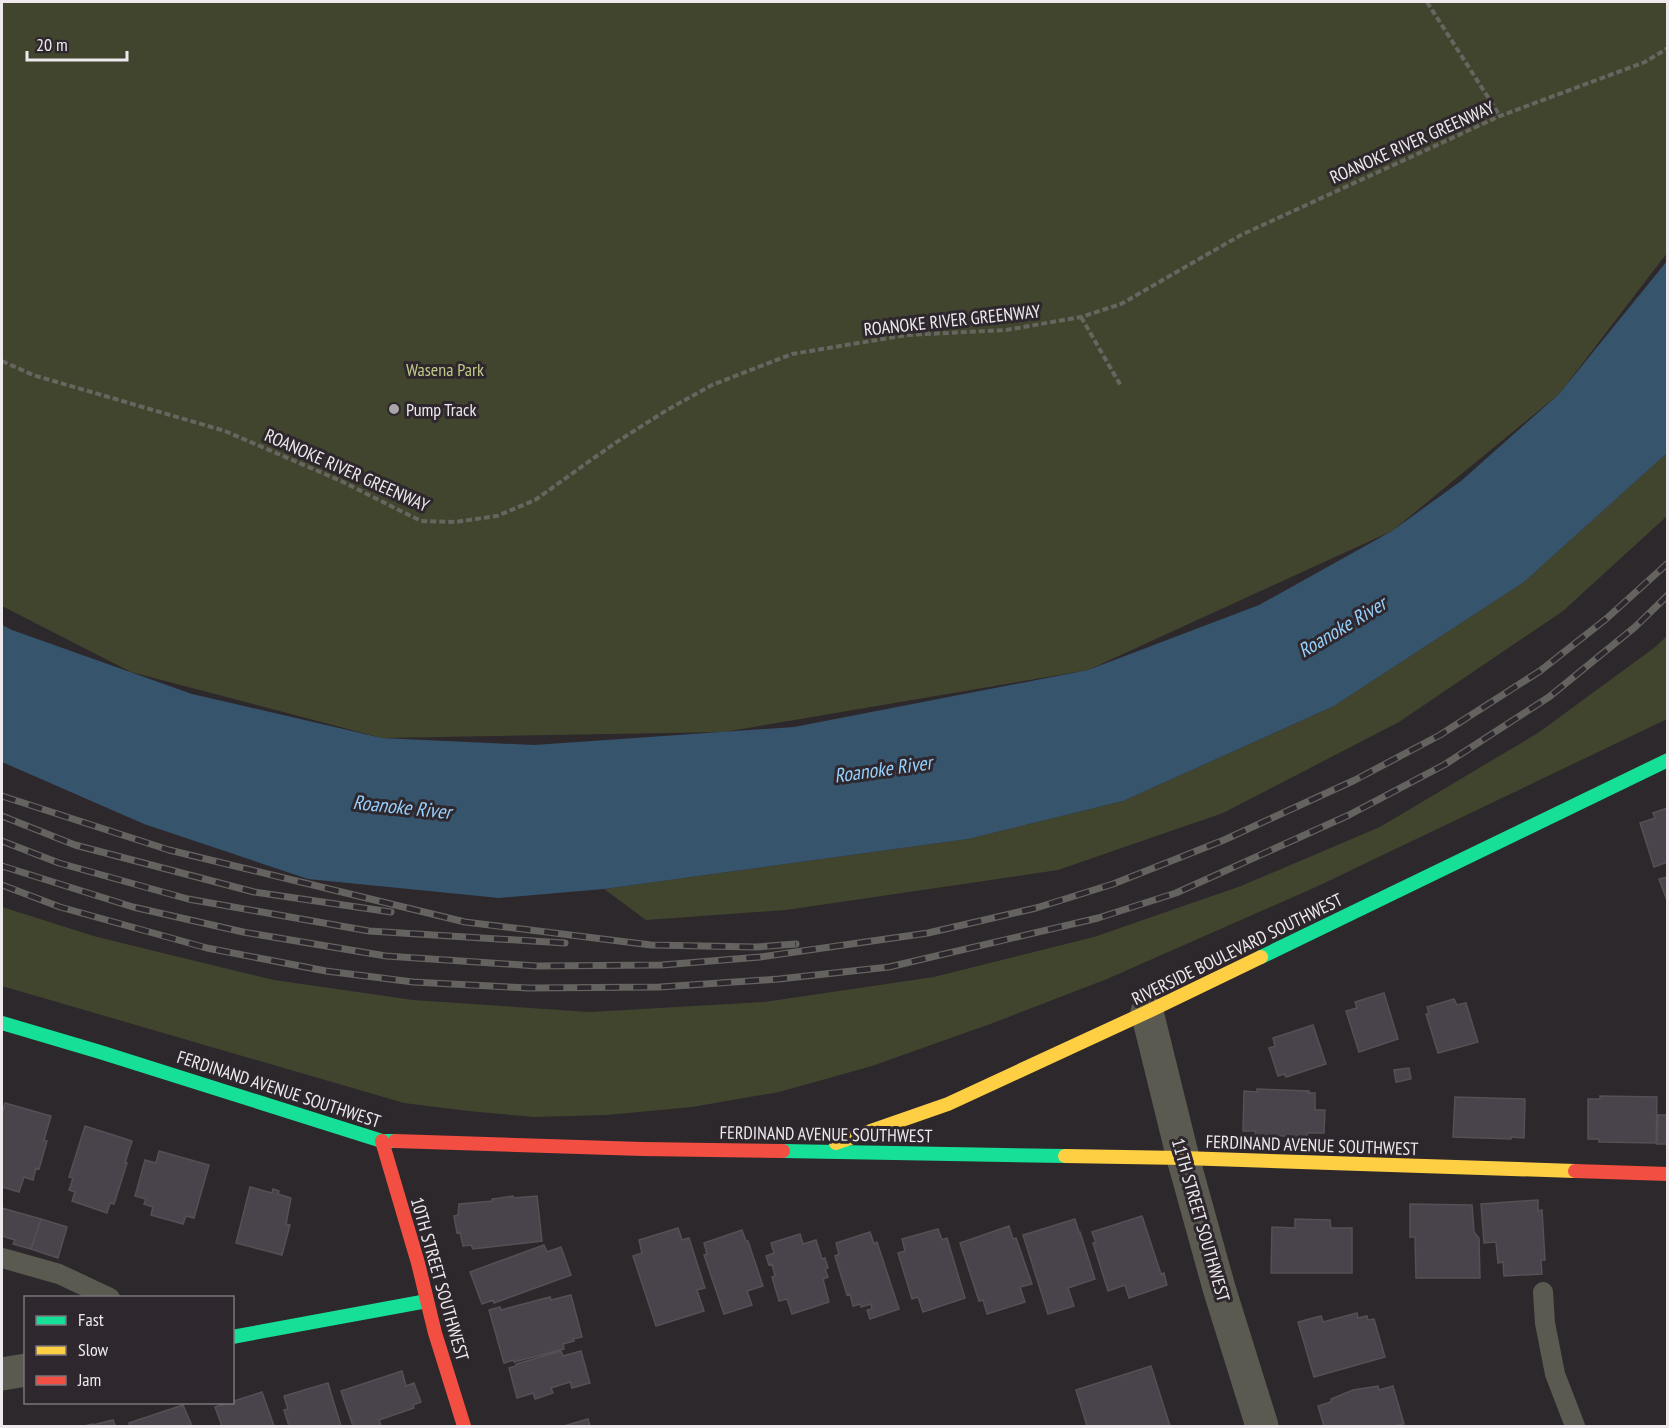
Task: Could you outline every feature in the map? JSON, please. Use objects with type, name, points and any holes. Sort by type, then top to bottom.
[{"type":"street","name":"RIVERSIDE BOULEVARD SOUTHWEST","points":[[814,1151],[948,1104],[1147,1012],[1668,760]]},
{"type":"street","name":"11TH STREET SOUTHWEST","points":[[1147,1012],[1183,1158],[1219,1288],[1262,1426]]},
{"type":"street","name":"FERDINAND AVENUE SOUTHWEST","points":[[2,1023],[382,1141],[642,1149],[1183,1158],[1668,1174]]},
{"type":"street","name":"10TH STREET SOUTHWEST","points":[[382,1141],[418,1263],[435,1333],[464,1426]]},
{"type":"street","points":[[234,1337],[427,1301]]},
{"type":"street","points":[[2,1374],[24,1370]]},
{"type":"lane","points":[[2,1258],[59,1274],[106,1296]]},
{"type":"lane","points":[[1543,1292],[1545,1323],[1555,1374],[1575,1426]]},
{"type":"path","points":[[1427,2],[1500,116]]},
{"type":"path","name":"ROANOKE RIVER GREENWAY","points":[[2,361],[33,375],[225,431],[341,481],[421,521],[455,522],[497,516],[534,500],[615,443],[667,410],[712,386],[792,354],[907,335],[1006,330],[1081,317],[1121,304],[1241,235],[1500,116],[1645,62],[1668,48]]},
{"type":"path","points":[[1081,317],[1121,386]]},
{"type":"green space","name":"Wasena Park","points":[[2,2],[1667,2],[1667,253],[1559,394],[1392,531],[1088,670],[724,732],[382,738],[131,672],[2,606]]},
{"type":"green space","points":[[1667,453],[1667,516],[1563,611],[1399,722],[1223,813],[1058,870],[786,910],[646,920],[604,889],[968,839],[1123,801],[1334,706],[1524,582]]},
{"type":"green space","points":[[1667,636],[1667,719],[1316,887],[1107,979],[872,1066],[779,1092],[692,1107],[607,1115],[534,1117],[404,1103],[2,986],[2,907],[97,937],[274,980],[413,1000],[590,1012],[764,1002],[934,977],[1094,937],[1241,886],[1380,827],[1538,733]]},
{"type":"water","name":"Roanoke River","points":[[1667,261],[1667,453],[1524,582],[1334,706],[1123,801],[968,839],[604,889],[499,898],[308,879],[144,824],[2,762],[2,625],[192,694],[382,738],[534,745],[794,727],[1088,670],[1259,605],[1392,531],[1461,481],[1559,394]]},
{"type":"building","points":[[1667,808],[1668,862],[1654,867],[1640,823],[1655,818],[1653,813]]},
{"type":"building","points":[[1668,877],[1668,903],[1659,879]]},
{"type":"building","points":[[1384,993],[1398,1039],[1359,1052],[1346,1011],[1357,1008],[1355,1002]]},
{"type":"building","points":[[1454,999],[1457,1005],[1466,1003],[1478,1042],[1438,1053],[1426,1014],[1429,1014],[1427,1007]]},
{"type":"building","points":[[1313,1025],[1326,1064],[1286,1077],[1284,1074],[1278,1076],[1269,1048],[1275,1046],[1273,1038]]},
{"type":"building","points":[[1409,1068],[1411,1079],[1396,1082],[1394,1070]]},
{"type":"building","points":[[1257,1089],[1315,1093],[1315,1110],[1325,1110],[1324,1133],[1307,1133],[1307,1137],[1255,1135],[1256,1131],[1243,1131],[1244,1091],[1257,1092]]},
{"type":"building","points":[[1600,1096],[1657,1097],[1656,1143],[1599,1142],[1599,1139],[1588,1139],[1588,1099],[1600,1099]]},
{"type":"building","points":[[1455,1097],[1525,1099],[1524,1138],[1453,1137]]},
{"type":"building","points":[[5,1103],[51,1116],[39,1169],[36,1168],[33,1180],[24,1177],[19,1192],[2,1187],[2,1114]]},
{"type":"building","points":[[1658,1115],[1668,1115],[1668,1144],[1657,1144]]},
{"type":"building","points":[[85,1126],[132,1141],[114,1204],[110,1203],[107,1213],[72,1201],[75,1192],[69,1190],[73,1178],[69,1177]]},
{"type":"building","points":[[159,1151],[209,1165],[194,1218],[186,1216],[183,1224],[151,1215],[153,1207],[144,1204],[146,1199],[135,1196],[145,1160],[156,1163]]},
{"type":"building","points":[[250,1187],[272,1193],[273,1189],[279,1191],[278,1194],[291,1198],[286,1224],[290,1225],[282,1255],[236,1243]]},
{"type":"building","points":[[513,1196],[514,1198],[537,1196],[542,1241],[473,1249],[471,1245],[463,1246],[460,1232],[457,1233],[454,1216],[458,1215],[459,1204],[493,1201],[492,1199]]},
{"type":"building","points":[[1538,1200],[1538,1211],[1542,1210],[1545,1260],[1541,1260],[1542,1274],[1504,1276],[1503,1262],[1498,1263],[1496,1242],[1484,1243],[1481,1204]]},
{"type":"building","points":[[1410,1204],[1472,1205],[1474,1232],[1479,1238],[1480,1278],[1416,1278],[1415,1237],[1410,1237]]},
{"type":"building","points":[[2,1208],[41,1219],[31,1249],[13,1244],[15,1240],[2,1236]]},
{"type":"building","points":[[1142,1216],[1161,1274],[1164,1273],[1167,1285],[1129,1298],[1125,1285],[1108,1291],[1093,1243],[1096,1243],[1092,1232]]},
{"type":"building","points":[[41,1219],[67,1227],[58,1258],[31,1249]]},
{"type":"building","points":[[1075,1219],[1095,1279],[1068,1288],[1074,1306],[1048,1314],[1023,1235]]},
{"type":"building","points":[[1295,1219],[1330,1220],[1331,1228],[1352,1228],[1352,1273],[1271,1273],[1272,1227],[1295,1228]]},
{"type":"building","points":[[1009,1226],[1013,1239],[1016,1238],[1032,1284],[1020,1287],[1025,1302],[987,1314],[983,1300],[979,1301],[960,1243]]},
{"type":"building","points":[[678,1228],[682,1240],[689,1238],[705,1288],[697,1290],[704,1311],[656,1326],[633,1256],[642,1253],[639,1240]]},
{"type":"building","points":[[938,1229],[942,1240],[947,1238],[965,1298],[923,1312],[918,1297],[912,1299],[898,1253],[905,1251],[902,1239]]},
{"type":"building","points":[[742,1230],[763,1286],[747,1291],[752,1305],[724,1314],[704,1255],[707,1254],[704,1243]]},
{"type":"building","points":[[870,1232],[874,1244],[877,1242],[899,1309],[870,1319],[867,1310],[872,1309],[871,1304],[861,1307],[861,1304],[853,1306],[850,1294],[847,1295],[835,1256],[839,1254],[836,1243]]},
{"type":"building","points":[[800,1234],[803,1244],[816,1240],[822,1259],[825,1258],[828,1277],[823,1279],[829,1302],[792,1314],[787,1299],[779,1301],[772,1277],[775,1276],[772,1264],[769,1265],[766,1256],[774,1253],[771,1243]]},
{"type":"building","points":[[544,1245],[547,1252],[561,1247],[571,1275],[494,1303],[493,1300],[482,1304],[470,1272]]},
{"type":"building","points":[[571,1295],[582,1337],[563,1344],[564,1349],[504,1363],[489,1310],[500,1307],[501,1310],[550,1297],[551,1300]]},
{"type":"building","points":[[1357,1313],[1358,1318],[1367,1316],[1368,1320],[1374,1319],[1385,1357],[1314,1377],[1298,1322],[1321,1316],[1323,1322]]},
{"type":"building","points":[[561,1351],[563,1356],[581,1351],[590,1383],[572,1388],[570,1382],[551,1388],[553,1393],[535,1399],[533,1393],[517,1398],[509,1368]]},
{"type":"building","points":[[1151,1366],[1170,1426],[1087,1426],[1076,1390]]},
{"type":"building","points":[[402,1371],[406,1386],[414,1383],[421,1402],[413,1405],[414,1408],[379,1420],[381,1426],[353,1426],[341,1391]]},
{"type":"building","points":[[328,1383],[341,1426],[289,1426],[284,1410],[288,1409],[284,1396]]},
{"type":"building","points":[[1378,1386],[1379,1390],[1393,1386],[1404,1424],[1324,1426],[1318,1406],[1353,1390]]},
{"type":"building","points":[[262,1392],[274,1426],[222,1426],[215,1407],[234,1404],[234,1401]]},
{"type":"building","points":[[183,1405],[192,1426],[130,1426],[129,1423]]},
{"type":"building","points":[[588,1419],[590,1426],[564,1426]]},
{"type":"building","points":[[113,1420],[115,1426],[84,1426],[93,1425]]},
{"type":"railway","points":[[2,866],[133,907],[243,932],[386,956],[537,966],[662,965],[760,957],[928,933],[1036,908],[1113,884],[1224,840],[1355,780],[1440,735],[1540,671],[1606,619],[1668,563]]},
{"type":"railway","points":[[2,885],[60,907],[207,948],[326,971],[413,982],[529,988],[660,987],[779,979],[889,967],[1098,918],[1176,893],[1349,815],[1444,765],[1549,697],[1635,627],[1668,595]]},
{"type":"railway","points":[[2,796],[169,850],[465,922],[651,945],[756,947],[796,944]]},
{"type":"railway","points":[[2,816],[75,845],[254,892],[391,912]]},
{"type":"railway","points":[[2,841],[59,863],[188,899],[369,931],[565,943]]},
{"type":"traffic: fast","points":[[1261,957],[1668,760]]},
{"type":"traffic: fast","points":[[2,1023],[382,1141],[395,1141]]},
{"type":"traffic: fast","points":[[783,1151],[1065,1156]]},
{"type":"traffic: fast","points":[[234,1337],[427,1301]]},
{"type":"traffic: slow","points":[[836,1143],[948,1104],[1261,957]]},
{"type":"traffic: slow","points":[[1065,1156],[1575,1171]]},
{"type":"traffic: jam","points":[[382,1141],[418,1263],[435,1333],[464,1426]]},
{"type":"traffic: jam","points":[[395,1141],[783,1151]]},
{"type":"traffic: jam","points":[[1575,1171],[1668,1174]]},
{"type":"place","name":"Pump Track","points":[[394,409]]}]
